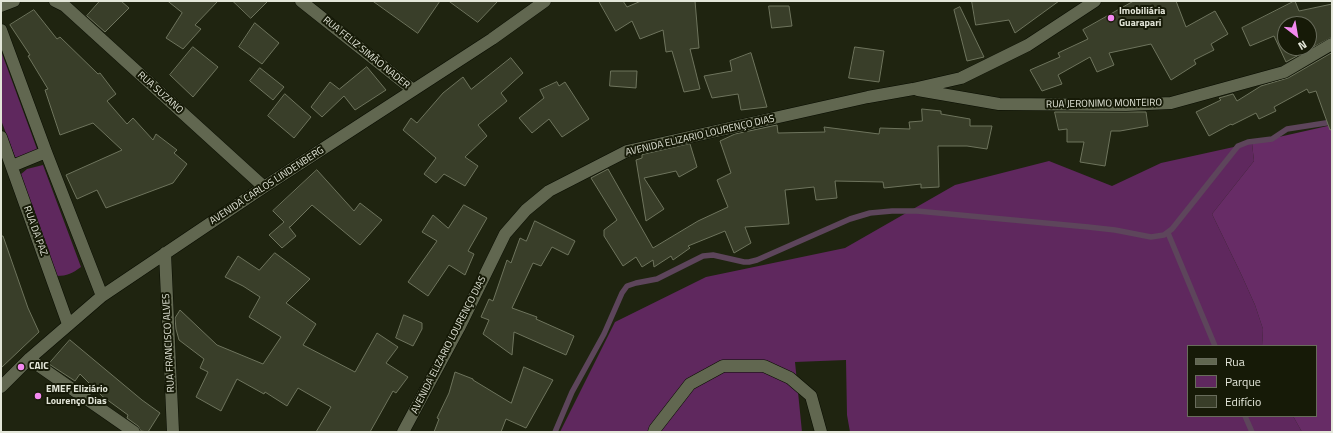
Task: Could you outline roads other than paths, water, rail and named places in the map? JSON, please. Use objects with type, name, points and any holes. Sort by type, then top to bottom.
[{"type":"street","points":[[1,6],[14,1]]},
{"type":"street","name":"RUA SUZANO","points":[[55,1],[65,6],[264,187]]},
{"type":"street","name":"RUA FELIZ SIMÃO NADER","points":[[301,1],[413,90]]},
{"type":"street","name":"AVENIDA CARLOS LINDENBERG","points":[[1,387],[29,359],[102,296],[264,187],[492,39],[545,1]]},
{"type":"street","name":"AVENIDA ELIZARIO LOURENÇO DIAS","points":[[403,432],[459,328],[505,234],[526,210],[549,191],[627,151],[961,78],[1028,45],[1095,1]]},
{"type":"street","points":[[1,30],[46,152],[102,296]]},
{"type":"street","name":"RUA JERONIMO MONTEIRO","points":[[913,89],[998,104],[1126,105],[1171,103],[1284,72],[1332,44]]},
{"type":"street","name":"RUA DA PAZ","points":[[1,137],[68,324]]},
{"type":"street","points":[[12,166],[46,152]]},
{"type":"street","name":"RUA FRANCISCO ALVES","points":[[165,254],[173,432]]},
{"type":"street","points":[[29,359],[134,432]]},
{"type":"street","points":[[654,432],[690,384],[723,366],[764,366],[790,378],[811,396],[821,432]]},
{"type":"waterway","points":[[555,432],[572,392],[604,334],[622,293],[627,286],[657,279],[703,256],[713,255],[744,262],[757,260],[850,219],[870,213],[917,211],[1088,227],[1115,230],[1151,237],[1164,235],[1172,229],[1238,146],[1248,142],[1272,139],[1287,129],[1332,122]]},
{"type":"waterway","points":[[1168,233],[1215,345]]},
{"type":"waterway","points":[[1245,417],[1252,432]]},
{"type":"place","name":"Imobiliária Guarapari","points":[[1111,18]]},
{"type":"place","name":"CAIC","points":[[21,367]]},
{"type":"place","name":"EMEF Eliziário Lourenço Dias","points":[[38,396]]}]
